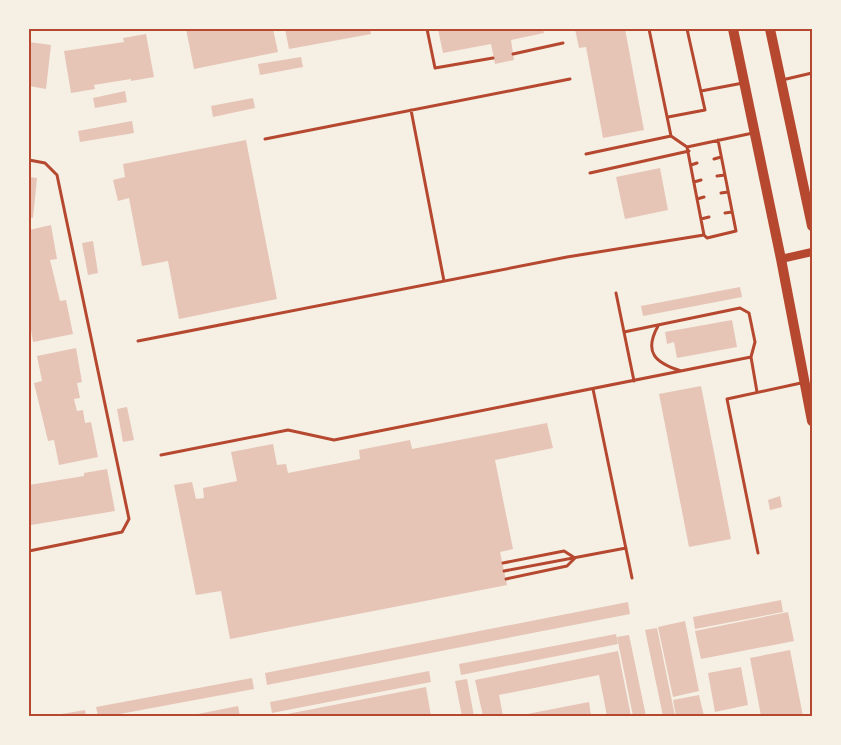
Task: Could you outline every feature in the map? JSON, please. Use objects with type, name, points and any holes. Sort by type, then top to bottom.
[{"type":"main road","points":[[733,29],[781,259],[812,421]]},
{"type":"main road","points":[[770,29],[812,226]]},
{"type":"street","points":[[781,259],[812,252]]},
{"type":"lane","points":[[427,29],[435,68],[494,58]]},
{"type":"lane","points":[[649,29],[672,136],[687,146],[754,133]]},
{"type":"lane","points":[[668,117],[705,110],[687,29]]},
{"type":"lane","points":[[513,54],[562,43]]},
{"type":"lane","points":[[781,80],[812,73]]},
{"type":"lane","points":[[265,139],[570,79]]},
{"type":"lane","points":[[701,92],[744,83]]},
{"type":"lane","points":[[411,110],[444,281]]},
{"type":"lane","points":[[586,154],[672,136]]},
{"type":"lane","points":[[138,341],[566,257],[704,235],[706,238],[736,231],[718,140]]},
{"type":"lane","points":[[687,146],[704,235]]},
{"type":"lane","points":[[590,173],[688,151]]},
{"type":"lane","points":[[714,159],[721,157]]},
{"type":"lane","points":[[29,160],[46,162],[56,175],[129,519],[122,532],[29,550]]},
{"type":"lane","points":[[691,165],[697,163]]},
{"type":"lane","points":[[717,176],[725,175]]},
{"type":"lane","points":[[694,182],[701,180]]},
{"type":"lane","points":[[721,193],[728,192]]},
{"type":"lane","points":[[697,199],[704,197]]},
{"type":"lane","points":[[725,213],[732,212]]},
{"type":"lane","points":[[700,219],[709,217]]},
{"type":"lane","points":[[616,293],[634,381]]},
{"type":"lane","points":[[624,332],[740,308],[749,313],[755,342],[750,357],[757,392]]},
{"type":"lane","points":[[658,325],[652,336],[652,348],[655,358],[665,366],[683,371]]},
{"type":"lane","points":[[161,455],[288,430],[334,440],[750,357]]},
{"type":"lane","points":[[758,553],[727,399],[804,382]]},
{"type":"lane","points":[[593,389],[632,578]]},
{"type":"lane","points":[[504,572],[626,548]]},
{"type":"lane","points":[[503,563],[564,551],[575,558]]},
{"type":"lane","points":[[506,579],[567,566],[575,558]]},
{"type":"building","points":[[186,29],[273,29],[278,52],[194,69]]},
{"type":"building","points":[[285,29],[370,29],[371,34],[289,49]]},
{"type":"building","points":[[438,29],[543,29],[544,33],[511,40],[514,60],[495,64],[491,44],[443,53]]},
{"type":"building","points":[[575,29],[625,29],[644,130],[603,138],[586,47],[579,48]]},
{"type":"building","points":[[146,34],[154,77],[94,85],[95,89],[71,93],[64,51],[124,42],[123,38]]},
{"type":"building","points":[[29,42],[51,45],[46,89],[29,86]]},
{"type":"building","points":[[301,57],[303,67],[260,75],[258,64]]},
{"type":"building","points":[[125,91],[127,102],[95,108],[93,98]]},
{"type":"building","points":[[253,98],[255,108],[213,117],[211,106]]},
{"type":"building","points":[[132,121],[134,133],[80,142],[78,131]]},
{"type":"building","points":[[246,140],[277,299],[179,319],[168,261],[142,266],[129,198],[118,201],[113,180],[125,177],[123,164]]},
{"type":"building","points":[[660,168],[668,210],[625,219],[616,177]]},
{"type":"building","points":[[29,177],[37,178],[33,218],[29,217]]},
{"type":"building","points":[[51,225],[57,259],[50,260],[60,301],[66,300],[73,334],[33,342],[29,318],[29,230]]},
{"type":"building","points":[[93,241],[98,273],[88,275],[82,243]]},
{"type":"building","points":[[740,287],[742,297],[643,316],[641,306]]},
{"type":"building","points":[[732,320],[737,347],[677,358],[674,342],[667,344],[665,332]]},
{"type":"building","points":[[76,348],[82,382],[77,383],[80,398],[74,399],[77,411],[83,410],[85,423],[91,422],[98,457],[59,465],[54,440],[48,441],[34,383],[42,381],[37,356]]},
{"type":"building","points":[[701,386],[731,539],[689,547],[659,394]]},
{"type":"building","points":[[127,407],[134,440],[123,442],[117,409]]},
{"type":"building","points":[[547,423],[553,448],[495,460],[513,549],[500,552],[507,585],[230,639],[221,591],[196,595],[174,485],[192,482],[196,499],[204,498],[203,488],[237,481],[231,452],[273,444],[277,465],[286,464],[288,473],[360,459],[359,450],[410,440],[412,449]]},
{"type":"building","points":[[107,469],[115,511],[31,525],[29,485],[84,476],[84,473]]},
{"type":"building","points":[[780,496],[782,507],[770,510],[768,500]]},
{"type":"building","points":[[781,600],[783,612],[695,629],[693,617]]},
{"type":"building","points":[[628,602],[630,614],[267,685],[265,673]]},
{"type":"building","points":[[788,612],[794,641],[701,659],[695,631]]},
{"type":"building","points":[[685,621],[699,691],[673,697],[658,627]]},
{"type":"building","points":[[657,628],[675,716],[663,716],[645,630]]},
{"type":"building","points":[[616,634],[618,644],[461,675],[459,664]]},
{"type":"building","points":[[629,635],[646,716],[633,716],[617,637]]},
{"type":"building","points":[[790,650],[803,716],[761,716],[750,658]]},
{"type":"building","points":[[618,651],[631,716],[607,716],[599,675],[499,695],[503,716],[483,716],[475,680]]},
{"type":"building","points":[[741,667],[748,705],[715,712],[708,673]]},
{"type":"building","points":[[429,671],[431,682],[272,713],[270,702]]},
{"type":"building","points":[[252,678],[254,689],[109,716],[98,716],[96,707]]},
{"type":"building","points":[[467,679],[474,716],[462,716],[455,681]]},
{"type":"building","points":[[426,687],[431,716],[282,716],[282,715]]},
{"type":"building","points":[[699,695],[704,716],[676,716],[673,700]]},
{"type":"building","points":[[589,702],[591,716],[522,716],[522,715]]},
{"type":"building","points":[[238,706],[240,716],[193,716],[193,715]]},
{"type":"building","points":[[85,710],[86,716],[56,716],[56,715]]}]
